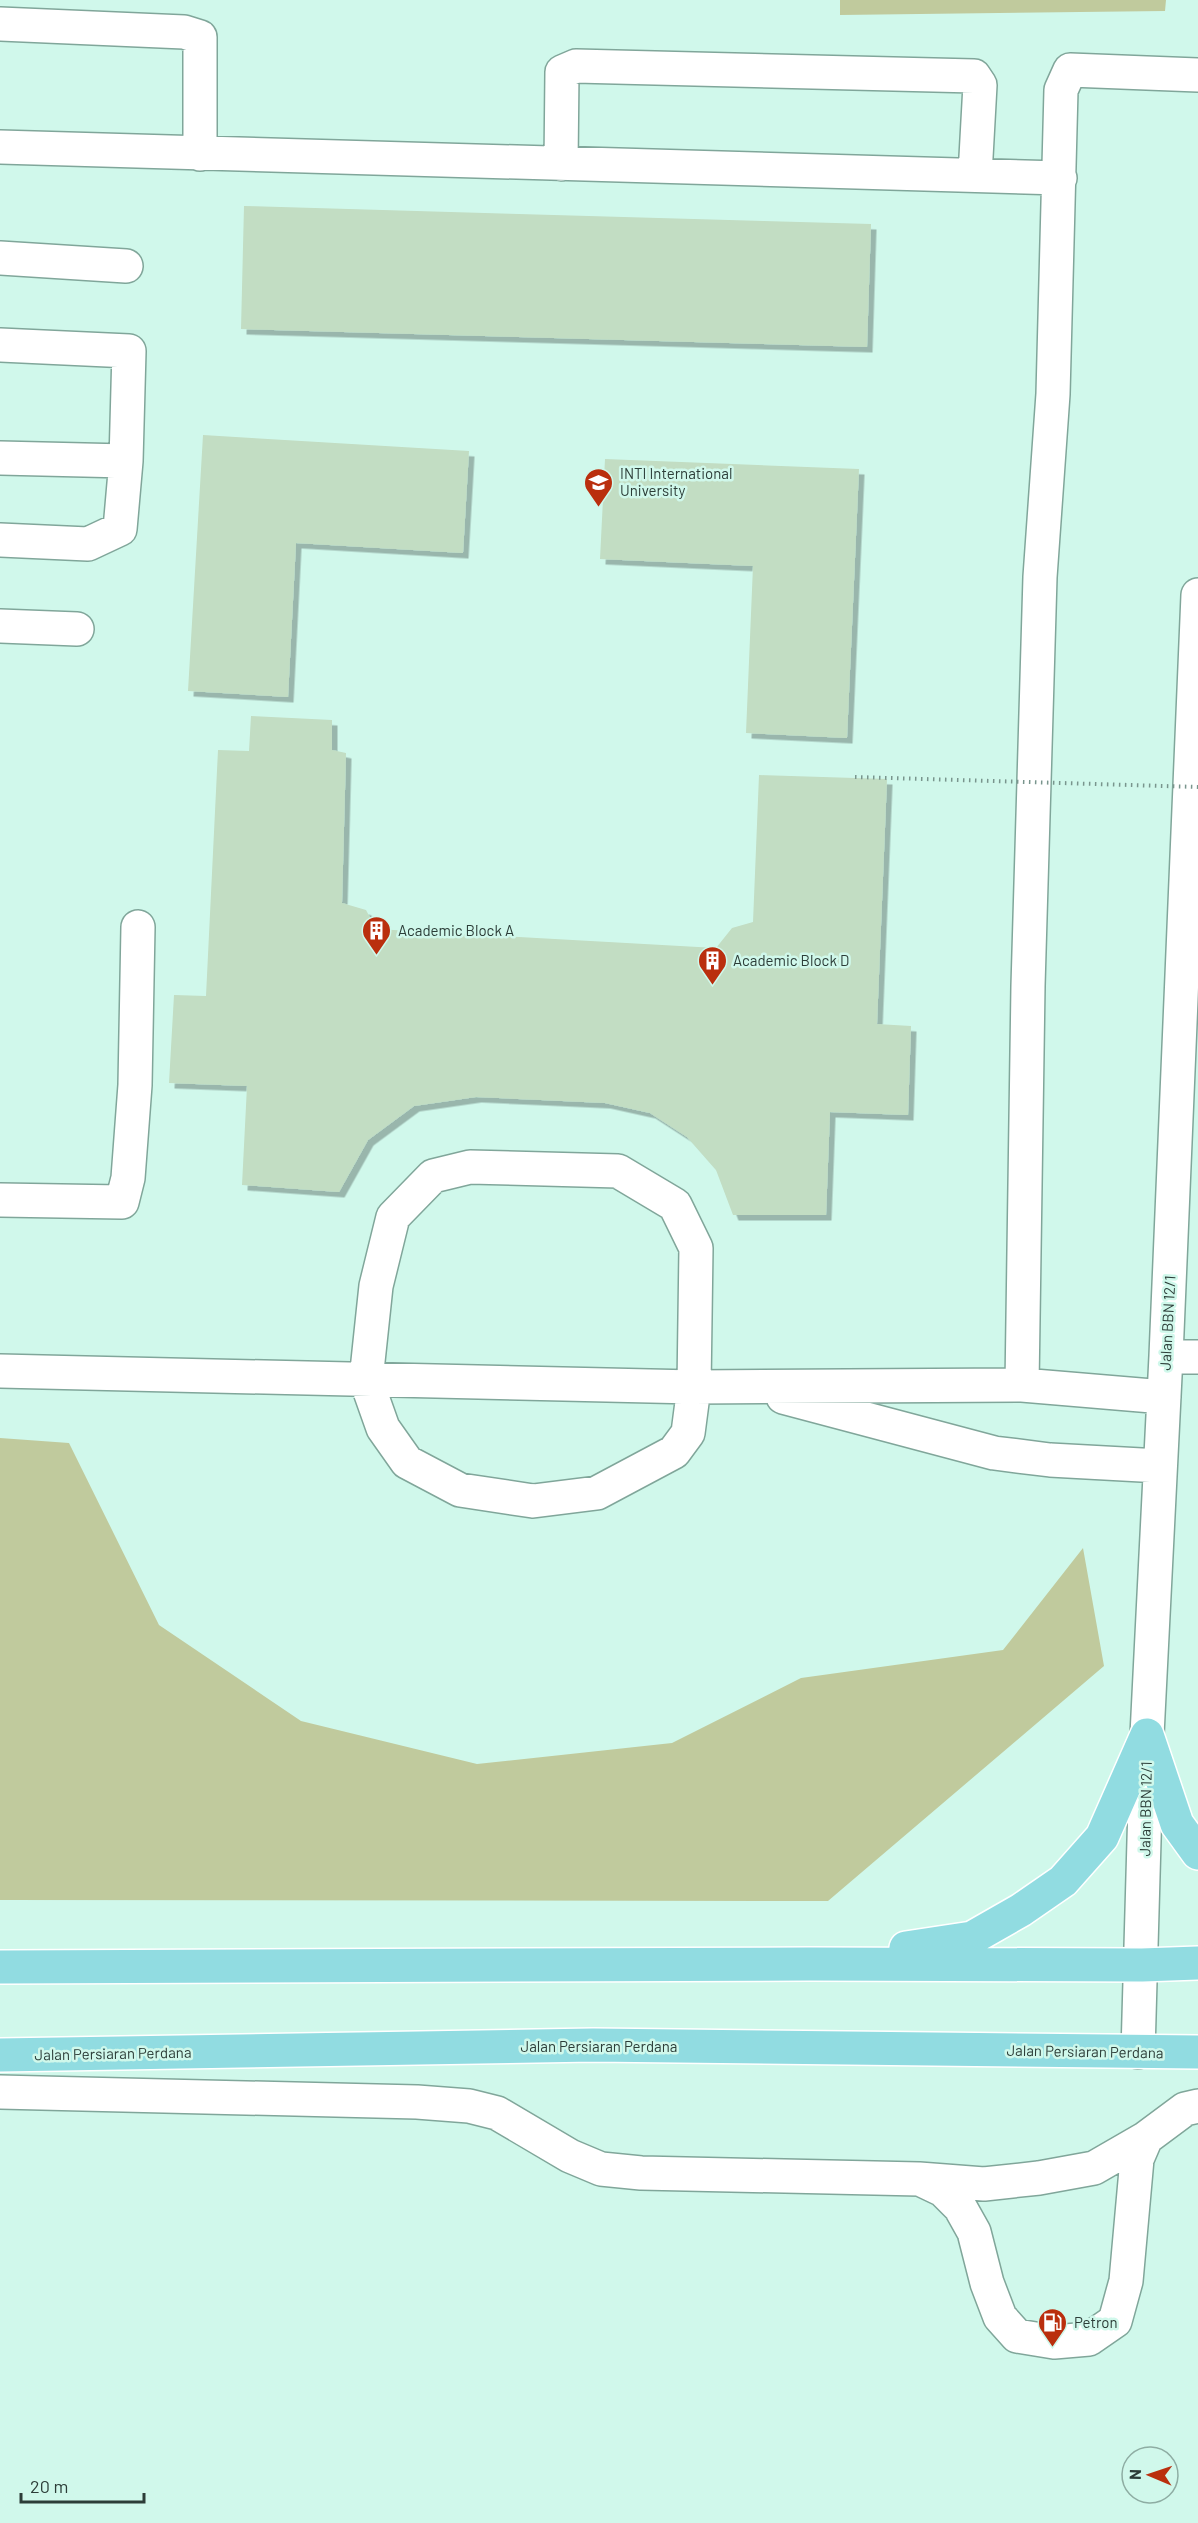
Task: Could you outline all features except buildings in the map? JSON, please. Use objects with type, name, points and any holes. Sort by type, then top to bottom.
[{"type":"main road","points":[[1147,1735],[1178,1824],[1198,1853]]},
{"type":"main road","points":[[809,1964],[972,1938],[1021,1910],[1064,1881],[1102,1837],[1147,1735]]},
{"type":"main road","points":[[0,1966],[1142,1965],[1198,1962]]},
{"type":"main road","name":"Jalan Persiaran Perdana","points":[[0,2055],[593,2045],[1198,2052]]},
{"type":"street","points":[[0,24],[184,32],[200,37],[200,154]]},
{"type":"street","points":[[561,164],[562,72],[576,66],[974,76],[980,85],[975,175]]},
{"type":"street","points":[[1022,1385],[1029,951],[1040,577],[1053,394],[1061,90],[1070,70],[1198,75]]},
{"type":"street","points":[[0,147],[1060,178]]},
{"type":"street","points":[[0,258],[126,266]]},
{"type":"street","points":[[0,345],[129,351],[126,461],[120,529],[88,544],[0,540]]},
{"type":"street","points":[[0,458],[126,461]]},
{"type":"street","name":"Jalan BBN 12/1","points":[[1138,2052],[1147,1735],[1160,1466],[1188,1054],[1198,595]]},
{"type":"street","points":[[0,626],[77,629]]},
{"type":"street","points":[[0,1200],[122,1202],[128,1178],[135,1085],[138,927]]},
{"type":"street","points":[[470,1167],[618,1171],[675,1205],[696,1248],[694,1387],[688,1433],[674,1452],[597,1494],[533,1502],[460,1490],[407,1462],[383,1428],[366,1380],[376,1286],[393,1217],[433,1176],[470,1167]]},
{"type":"street","points":[[1166,1356],[1198,1358]]},
{"type":"street","points":[[0,1371],[694,1387],[1022,1385],[1164,1396]]},
{"type":"street","points":[[747,1387],[993,1453],[1050,1460],[1160,1466]]},
{"type":"street","points":[[0,2092],[417,2102],[469,2106],[496,2113],[570,2156],[601,2169],[641,2173],[919,2179],[984,2184],[1071,2174],[1094,2168],[1146,2138],[1185,2109],[1198,2106]]},
{"type":"street","points":[[919,2179],[943,2190],[960,2207],[974,2232],[987,2283],[1000,2317],[1017,2336],[1054,2342],[1089,2339],[1115,2321],[1126,2281],[1137,2159],[1146,2138]]},
{"type":"path","points":[[855,777],[1198,787]]},
{"type":"green space","points":[[840,0],[1166,0],[1165,11],[840,15]]},
{"type":"green space","points":[[0,1438],[69,1443],[159,1625],[301,1721],[477,1764],[672,1743],[801,1678],[1003,1650],[1083,1548],[1104,1666],[828,1901],[0,1900]]},
{"type":"place","name":"INTI International University","points":[[599,508]]},
{"type":"place","name":"Academic Block A","points":[[377,956]]},
{"type":"place","name":"Academic Block D","points":[[712,986]]},
{"type":"place","name":"Petron","points":[[1053,2348]]}]
